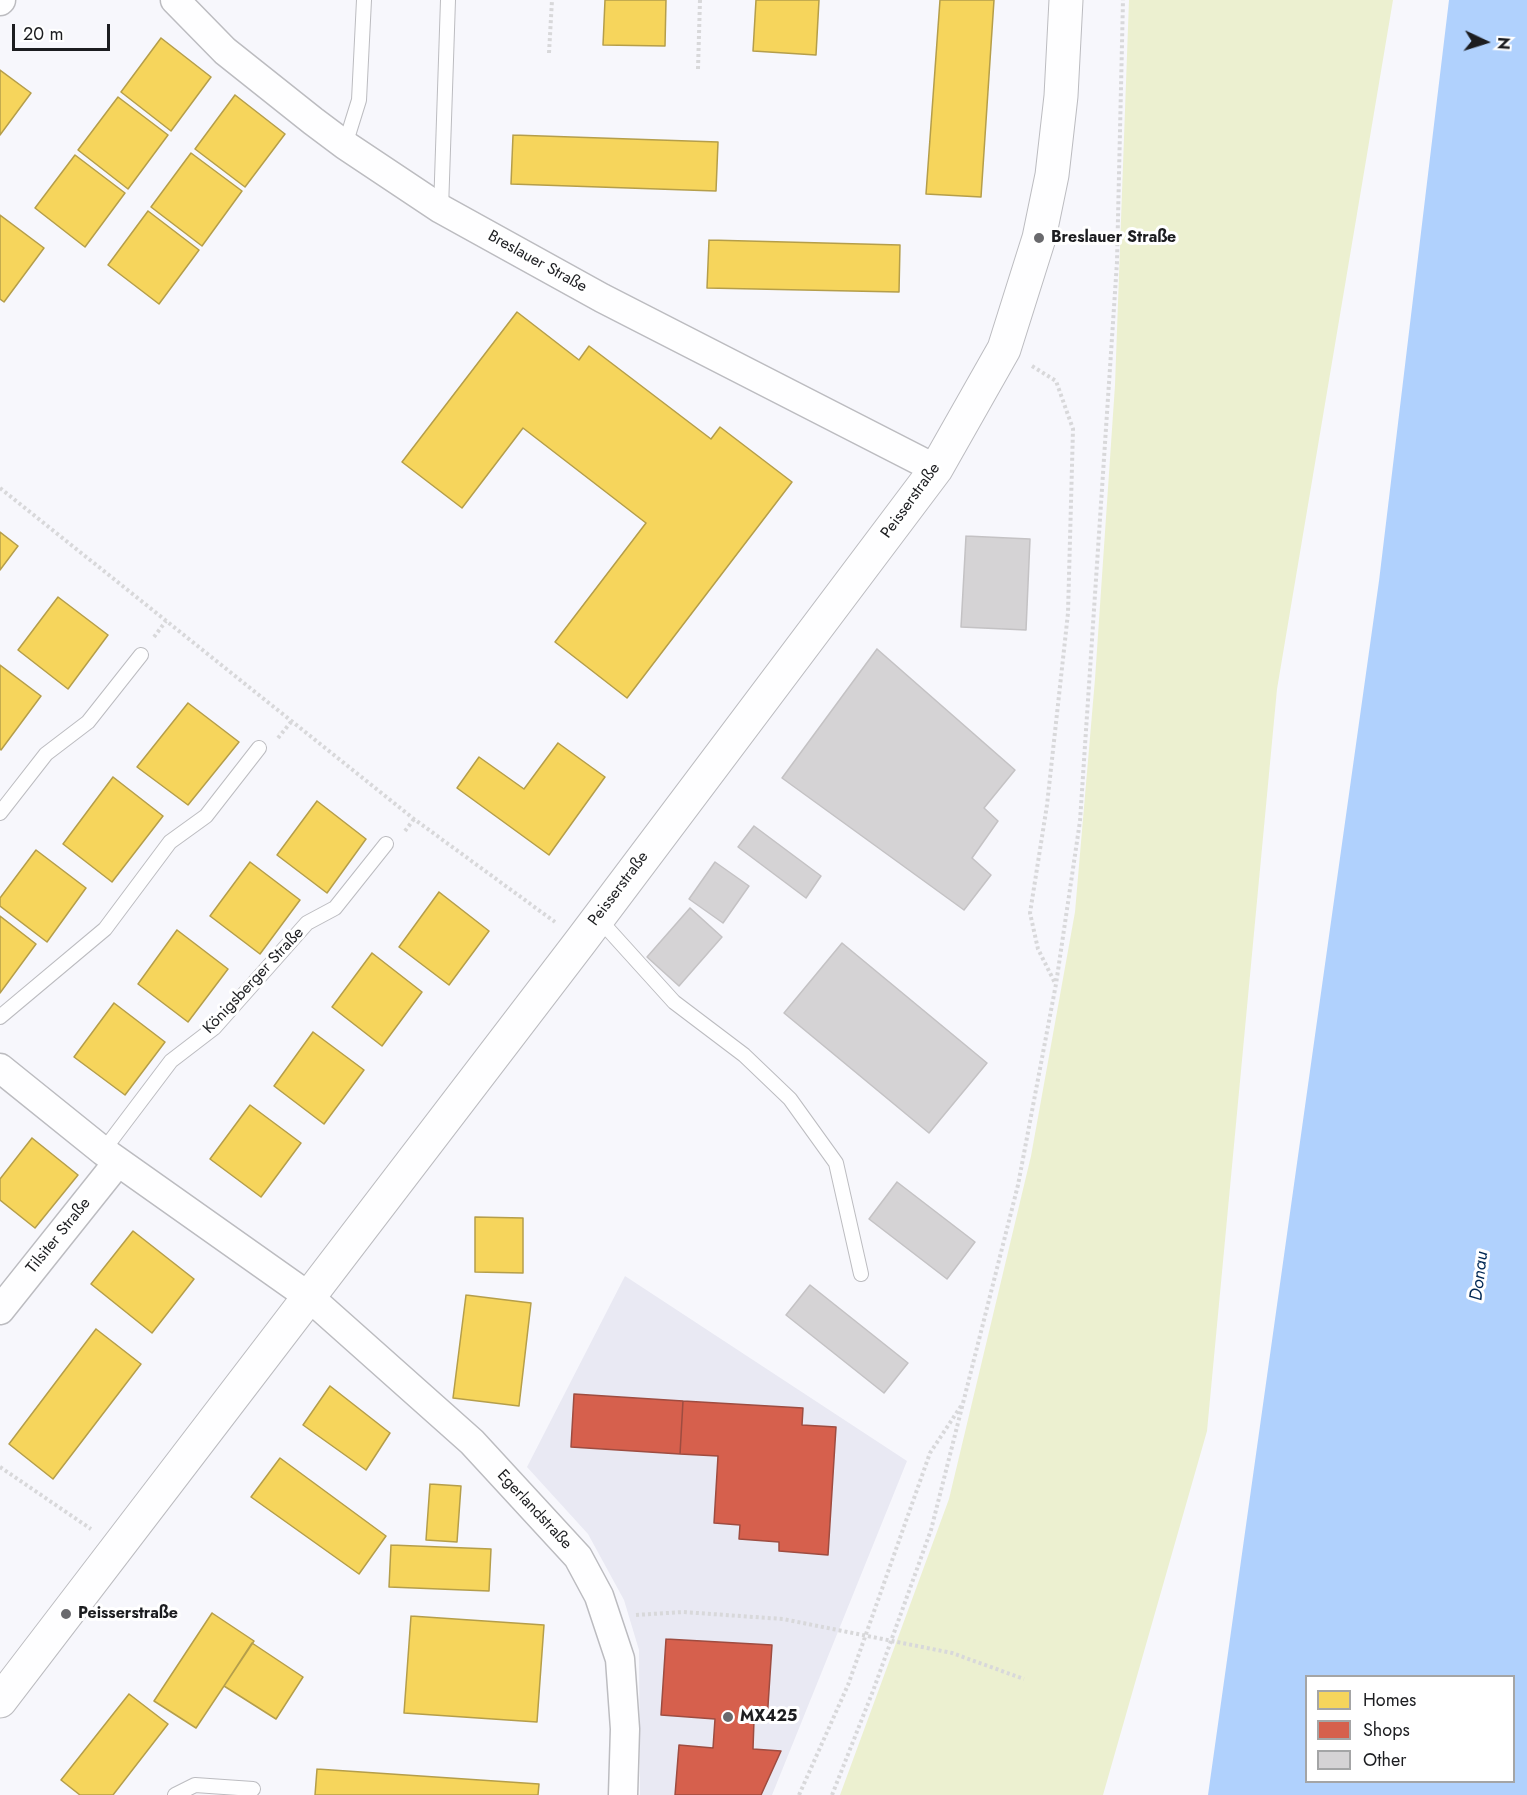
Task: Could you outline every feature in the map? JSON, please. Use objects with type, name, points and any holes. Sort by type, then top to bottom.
[{"type":"street","name":"Breslauer Straße","points":[[175,0],[225,51],[345,145],[441,209],[602,298],[936,469]]},
{"type":"street","name":"Peisserstraße","points":[[0,1701],[119,1548],[936,469],[1004,349],[1039,238],[1052,175],[1061,96],[1066,0]]},
{"type":"street","points":[[0,1068],[111,1156],[308,1296]]},
{"type":"street","name":"Tilsiter Straße","points":[[0,1310],[111,1156]]},
{"type":"street","name":"Egerlandstraße","points":[[308,1296],[471,1442],[578,1557],[599,1596],[620,1659],[625,1729],[623,1795]]},
{"type":"lane","points":[[345,145],[359,100],[364,0]]},
{"type":"lane","points":[[441,209],[447,0]]},
{"type":"lane","points":[[0,813],[46,754],[88,722],[141,655]]},
{"type":"lane","points":[[0,1017],[105,929],[170,843],[206,816],[259,748]]},
{"type":"lane","name":"Königsberger Straße","points":[[111,1156],[171,1061],[214,1028],[307,923],[334,908],[386,844]]},
{"type":"lane","points":[[589,929],[674,1002],[744,1055],[790,1099],[836,1163],[861,1274]]},
{"type":"lane","points":[[175,1795],[195,1785],[254,1790]]},
{"type":"path","points":[[549,53],[552,0]]},
{"type":"path","points":[[698,69],[700,0]]},
{"type":"path","points":[[832,1795],[892,1640],[931,1530],[1018,1185],[1056,984],[1082,797],[1117,262],[1123,0]]},
{"type":"path","points":[[1004,349],[1056,381],[1073,429],[1068,613],[1047,805],[1029,913],[1038,949],[1056,984]]},
{"type":"path","points":[[0,488],[414,819],[589,929]]},
{"type":"path","points":[[800,1795],[848,1685],[930,1453],[963,1404]]},
{"type":"path","points":[[0,1467],[119,1548]]},
{"type":"path","points":[[605,1617],[683,1612],[783,1619],[952,1653],[1024,1679]]},
{"type":"shaded area","points":[[625,1276],[907,1461],[772,1795],[640,1795],[639,1650],[624,1600],[588,1534],[527,1467]]},
{"type":"green space","points":[[1129,0],[1393,0],[1277,689],[1207,1431],[1103,1795],[840,1795],[949,1499],[1031,1156],[1075,912],[1095,679],[1115,385]]},
{"type":"water","name":"Donau","points":[[1449,0],[1527,0],[1527,1795],[1208,1795],[1379,581]]},
{"type":"building: Homes","points":[[605,0],[666,0],[665,46],[603,45]]},
{"type":"building: Homes","points":[[756,0],[819,0],[816,55],[753,51]]},
{"type":"building: Homes","points":[[940,0],[994,0],[981,197],[926,194]]},
{"type":"building: Homes","points":[[161,38],[211,77],[171,131],[121,92]]},
{"type":"building: Homes","points":[[0,70],[31,93],[0,135]]},
{"type":"building: Homes","points":[[235,95],[285,134],[245,187],[195,149]]},
{"type":"building: Homes","points":[[118,97],[168,135],[128,189],[78,150]]},
{"type":"building: Homes","points":[[513,135],[718,142],[716,191],[511,184]]},
{"type":"building: Homes","points":[[191,153],[242,191],[202,246],[151,207]]},
{"type":"building: Homes","points":[[75,155],[125,193],[85,247],[35,208]]},
{"type":"building: Homes","points":[[148,211],[199,250],[159,304],[108,265]]},
{"type":"building: Homes","points":[[0,215],[44,248],[4,302],[0,299]]},
{"type":"building: Homes","points":[[709,240],[900,245],[899,292],[707,288]]},
{"type":"building: Homes","points":[[517,312],[579,360],[589,346],[711,439],[720,427],[792,482],[627,698],[555,642],[646,523],[523,428],[462,508],[402,462]]},
{"type":"building: Homes","points":[[0,532],[18,546],[0,570]]},
{"type":"building: Homes","points":[[58,597],[108,635],[68,689],[18,650]]},
{"type":"building: Homes","points":[[0,665],[41,696],[1,750],[0,749]]},
{"type":"building: Homes","points":[[188,703],[239,742],[188,805],[137,767]]},
{"type":"building: Homes","points":[[558,743],[605,777],[549,855],[457,788],[479,757],[524,789]]},
{"type":"building: Homes","points":[[113,777],[163,816],[112,882],[63,844]]},
{"type":"building: Homes","points":[[317,801],[366,839],[327,893],[277,855]]},
{"type":"building: Homes","points":[[36,850],[86,888],[47,942],[0,906],[0,898]]},
{"type":"building: Homes","points":[[250,862],[300,900],[260,954],[210,916]]},
{"type":"building: Homes","points":[[439,892],[489,931],[449,985],[399,947]]},
{"type":"building: Homes","points":[[0,916],[36,944],[0,993]]},
{"type":"building: Homes","points":[[177,930],[228,969],[188,1022],[138,984]]},
{"type":"building: Homes","points":[[372,953],[422,992],[382,1046],[332,1007]]},
{"type":"building: Homes","points":[[114,1003],[165,1042],[125,1095],[74,1057]]},
{"type":"building: Homes","points":[[313,1032],[364,1070],[324,1124],[274,1086]]},
{"type":"building: Homes","points":[[250,1105],[301,1143],[261,1197],[210,1159]]},
{"type":"building: Homes","points":[[32,1138],[78,1175],[35,1228],[0,1200],[0,1179]]},
{"type":"building: Homes","points":[[475,1217],[523,1218],[523,1273],[475,1272]]},
{"type":"building: Homes","points":[[133,1231],[194,1279],[152,1333],[91,1284]]},
{"type":"building: Homes","points":[[466,1295],[531,1303],[519,1406],[453,1398]]},
{"type":"building: Homes","points":[[96,1329],[141,1364],[53,1479],[9,1444]]},
{"type":"building: Homes","points":[[330,1386],[390,1433],[366,1470],[303,1425]]},
{"type":"building: Homes","points":[[280,1458],[386,1536],[359,1574],[251,1497]]},
{"type":"building: Homes","points":[[430,1484],[461,1486],[457,1542],[426,1540]]},
{"type":"building: Homes","points":[[391,1545],[491,1549],[489,1591],[389,1587]]},
{"type":"building: Homes","points":[[212,1613],[254,1641],[196,1728],[154,1701]]},
{"type":"building: Homes","points":[[411,1616],[544,1625],[537,1722],[404,1713]]},
{"type":"building: Homes","points":[[252,1643],[303,1677],[276,1719],[224,1686]]},
{"type":"building: Homes","points":[[129,1694],[168,1724],[113,1795],[80,1795],[61,1780]]},
{"type":"building: Homes","points":[[317,1769],[539,1784],[538,1795],[315,1795]]},
{"type":"building: Shops","points":[[574,1394],[683,1401],[680,1454],[571,1447]]},
{"type":"building: Shops","points":[[683,1401],[803,1408],[802,1425],[836,1427],[828,1555],[779,1551],[779,1542],[739,1539],[740,1525],[714,1523],[718,1456],[680,1454]]},
{"type":"building: Shops","name":"MX425","points":[[666,1639],[772,1645],[767,1721],[754,1720],[753,1749],[781,1751],[761,1795],[675,1795],[679,1745],[713,1748],[715,1719],[661,1715]]},
{"type":"building: Other","points":[[966,536],[1030,539],[1026,630],[961,627]]},
{"type":"building: Other","points":[[877,649],[1015,770],[984,808],[998,821],[972,858],[991,875],[964,910],[782,778]]},
{"type":"building: Other","points":[[754,826],[821,876],[806,898],[738,847]]},
{"type":"building: Other","points":[[715,862],[749,886],[723,923],[689,899]]},
{"type":"building: Other","points":[[690,908],[722,937],[679,986],[647,957]]},
{"type":"building: Other","points":[[842,943],[987,1063],[929,1133],[784,1013]]},
{"type":"building: Other","points":[[897,1182],[975,1242],[947,1279],[869,1219]]},
{"type":"building: Other","points":[[810,1285],[908,1363],[884,1393],[786,1315]]},
{"type":"place","name":"Breslauer Straße","points":[[1039,238]]},
{"type":"place","name":"Peisserstraße","points":[[66,1614]]},
{"type":"place","name":"MX425","points":[[728,1717]]}]
